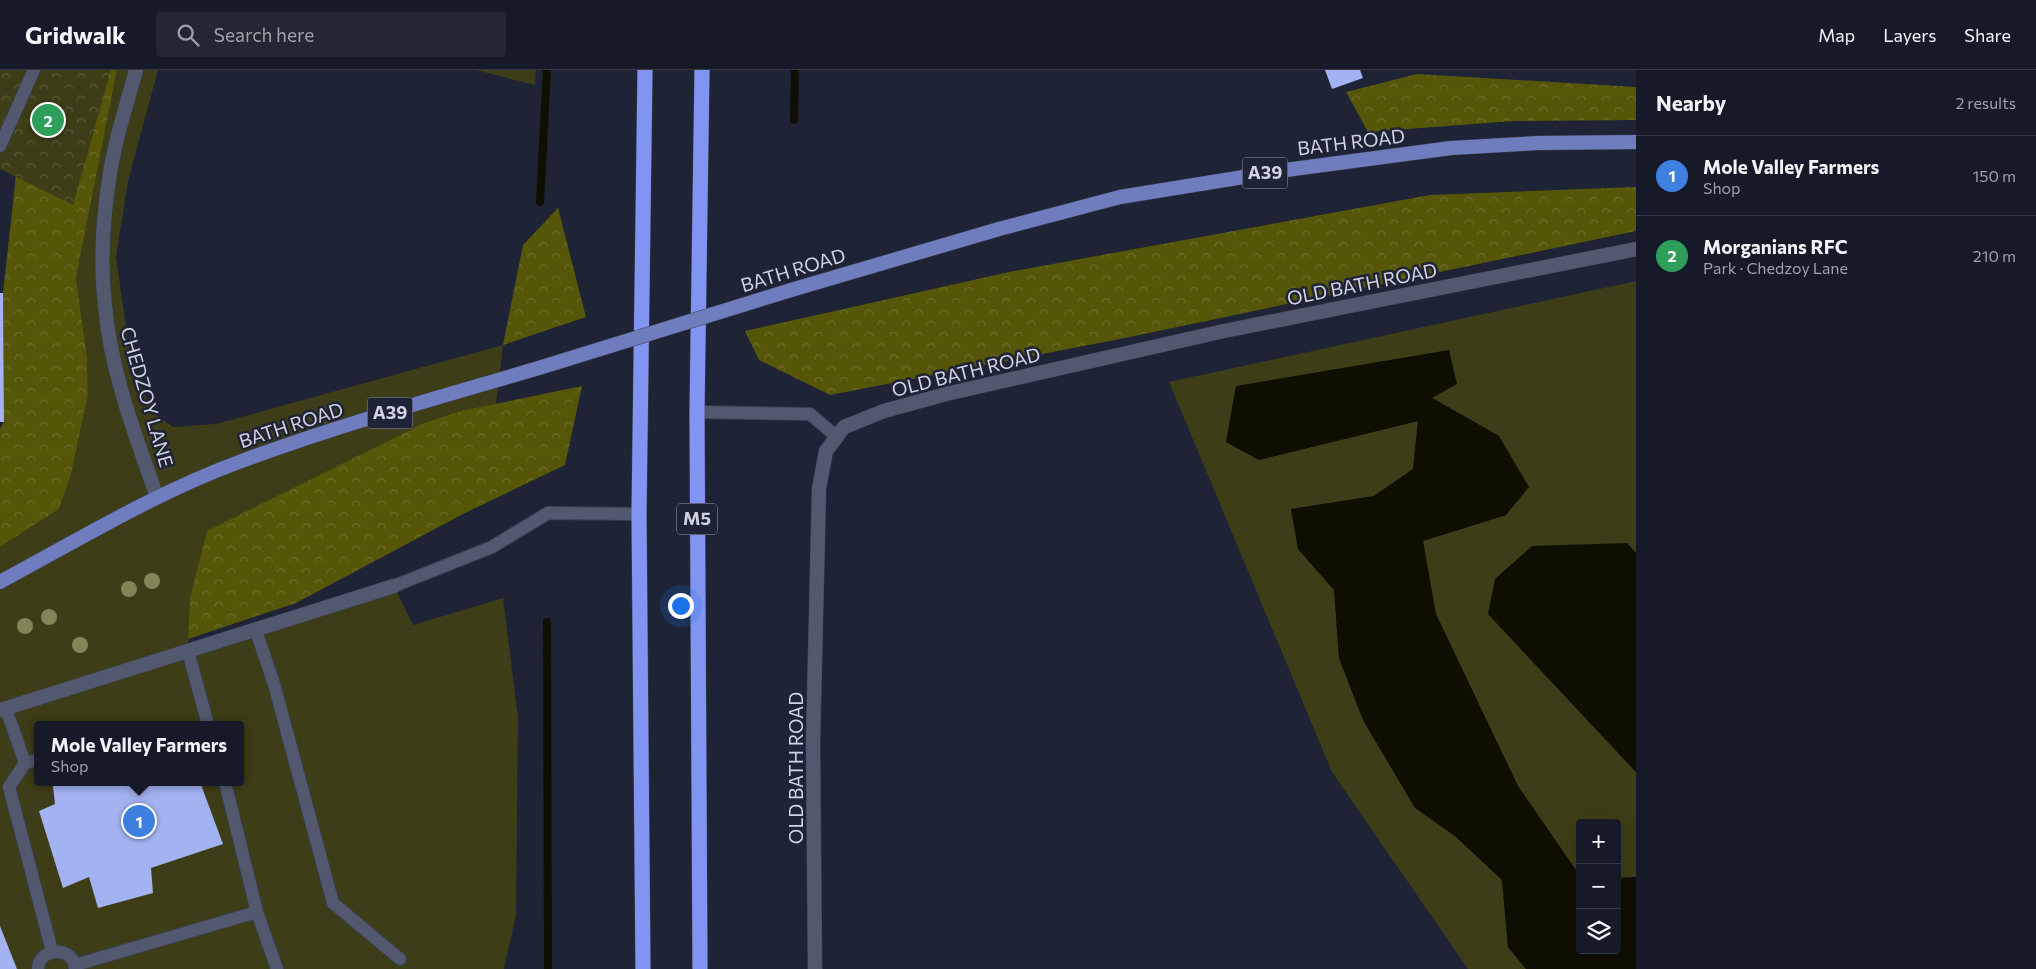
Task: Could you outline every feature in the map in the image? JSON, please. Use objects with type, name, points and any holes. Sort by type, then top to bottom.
[{"type":"highway","points":[[643,969],[640,514],[645,70]]},
{"type":"highway","name":"M5","points":[[700,969],[697,412],[702,70]]},
{"type":"main road","name":"BATH ROAD","points":[[0,582],[157,497],[238,462],[346,426],[791,290],[999,229],[1120,197],[1293,169],[1451,148],[1537,143],[1636,142]]},
{"type":"street","name":"CHEDZOY LANE","points":[[136,70],[110,172],[103,246],[104,306],[113,357],[130,421],[157,497]]},
{"type":"street","name":"OLD BATH ROAD","points":[[815,969],[813,743],[819,489],[826,451],[844,427],[884,410],[946,394],[1224,331],[1636,249]]},
{"type":"street","points":[[3,710],[394,586]]},
{"type":"lane","points":[[0,146],[34,70]]},
{"type":"lane","points":[[697,412],[810,414],[837,437]]},
{"type":"lane","points":[[394,586],[492,547],[548,513],[640,514]]},
{"type":"lane","points":[[256,631],[274,684],[333,903],[400,959]]},
{"type":"lane","points":[[188,651],[207,721]]},
{"type":"lane","points":[[3,710],[25,764]]},
{"type":"lane","points":[[34,761],[25,764],[9,787],[52,951]]},
{"type":"lane","points":[[226,786],[257,912],[277,969]]},
{"type":"lane","points":[[38,969],[44,956],[52,951],[62,952],[70,956],[75,967],[257,912]]},
{"type":"green space","points":[[0,70],[111,70],[73,205],[0,169]]},
{"type":"green space","points":[[58,70],[117,70],[76,278],[87,357],[88,394],[71,475],[59,509],[0,547],[0,429],[4,422],[3,293],[16,175]]},
{"type":"green space","points":[[117,70],[158,70],[128,181],[116,257],[129,347],[150,410],[173,427],[216,424],[503,345],[496,404],[424,423],[190,598],[188,651],[394,586],[413,625],[503,598],[518,718],[516,915],[504,969],[0,969],[0,547],[59,509],[71,475],[88,394],[87,357],[76,278]]},
{"type":"green space","points":[[476,70],[536,70],[535,85]]},
{"type":"green space","points":[[1417,74],[1636,87],[1636,120],[1513,121],[1368,132],[1346,92]]},
{"type":"green space","points":[[1636,187],[1636,231],[1120,339],[830,395],[759,360],[745,331],[1009,272],[1430,195]]},
{"type":"green space","points":[[558,208],[586,317],[503,345],[523,245]]},
{"type":"green space","points":[[1636,281],[1636,553],[1627,543],[1488,614],[1636,772],[1636,877],[1621,878],[1621,819],[1576,819],[1576,870],[1518,786],[1435,614],[1423,541],[1506,515],[1499,436],[1431,397],[1236,386],[1226,442],[1259,460],[1418,421],[1413,469],[1374,496],[1291,509],[1298,549],[1334,590],[1339,658],[1363,720],[1415,808],[1455,836],[1502,880],[1508,947],[1526,969],[1468,969],[1332,772],[1169,382]]},
{"type":"green space","points":[[582,386],[565,465],[465,513],[296,603],[188,639],[190,598],[207,531],[424,423],[461,411]]},
{"type":"shaded area","points":[[1449,350],[1457,384],[1432,398],[1499,436],[1529,487],[1506,515],[1423,541],[1436,614],[1518,786],[1576,870],[1576,954],[1621,954],[1621,878],[1636,877],[1636,969],[1526,969],[1508,947],[1502,880],[1455,836],[1415,808],[1363,720],[1339,658],[1334,590],[1298,549],[1291,509],[1374,496],[1413,469],[1418,421],[1259,460],[1226,442],[1236,386]]},
{"type":"shaded area","points":[[1627,543],[1636,553],[1636,772],[1488,614],[1495,579],[1532,546]]},
{"type":"building","points":[[1325,70],[1360,70],[1363,78],[1332,89]]},
{"type":"building","points":[[0,293],[3,293],[4,422],[0,422]]},
{"type":"building","points":[[53,786],[201,786],[223,844],[151,868],[153,893],[98,908],[89,877],[63,888],[39,811],[55,804]]},
{"type":"building","points":[[0,926],[17,969],[0,969]]},
{"type":"waterway","points":[[540,202],[547,70]]},
{"type":"waterway","points":[[794,120],[795,70]]},
{"type":"waterway","points":[[547,622],[548,969]]},
{"type":"place","name":"Morganians RFC","points":[[48,120]]},
{"type":"place","name":"Mole Valley Farmers","points":[[139,821]]}]
